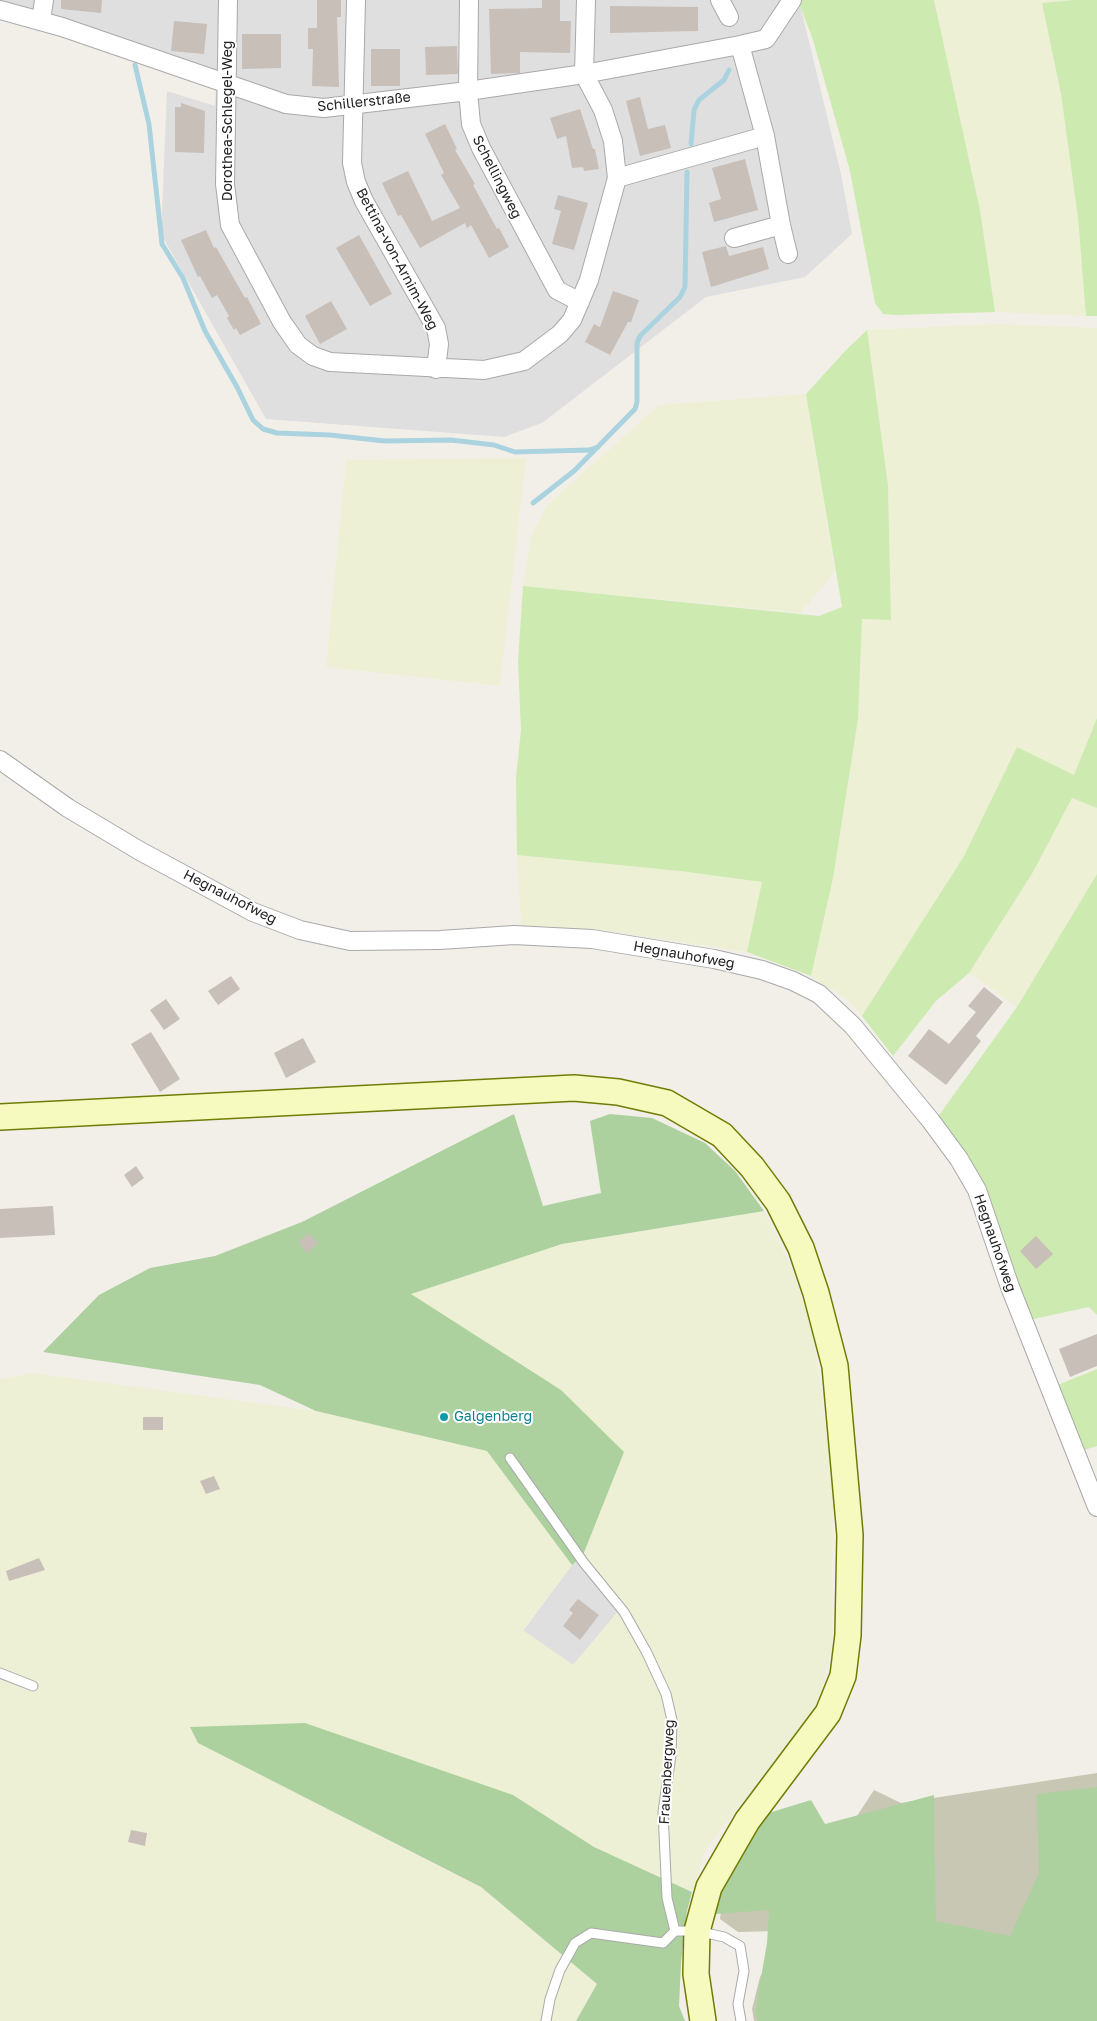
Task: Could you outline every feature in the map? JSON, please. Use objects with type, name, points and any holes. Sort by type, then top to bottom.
[{"type":"main road","points":[[0,1117],[574,1088],[618,1092],[667,1103],[722,1135],[752,1167],[778,1202],[801,1248],[816,1292],[835,1366],[850,1535],[848,1635],[843,1676],[828,1713],[747,1821],[709,1886],[686,1931],[696,1974],[703,2021]]},
{"type":"street","points":[[42,21],[44,0]]},
{"type":"street","name":"Dorothea-Schlegel-Weg","points":[[228,0],[226,184],[230,225],[282,322],[298,345],[313,356],[330,362],[436,369],[484,370],[524,361],[560,334],[572,320],[589,280],[617,178]]},
{"type":"street","name":"Bettina-von-Arnim-Weg","points":[[356,0],[352,163],[356,182],[364,200],[436,328],[439,344],[436,369]]},
{"type":"street","name":"Schellingweg","points":[[469,0],[468,91],[471,124],[480,148],[557,290],[580,302]]},
{"type":"street","points":[[586,0],[584,74],[603,110],[613,140],[617,178],[765,136]]},
{"type":"street","points":[[720,0],[729,17]]},
{"type":"street","name":"Schillerstraße","points":[[0,10],[42,21],[286,104],[324,108],[468,91],[584,74],[740,45],[766,39],[792,0]]},
{"type":"street","points":[[740,45],[765,136],[788,254]]},
{"type":"street","points":[[734,238],[781,225]]},
{"type":"street","name":"Hegnauhofweg","points":[[0,760],[68,808],[140,851],[253,912],[300,930],[350,941],[440,940],[514,935],[592,939],[714,959],[762,970],[793,981],[819,994],[853,1026],[931,1121],[959,1159],[978,1190],[1010,1287],[1097,1507]]},
{"type":"lane","name":"Frauenbergweg","points":[[510,1458],[584,1563],[624,1612],[647,1653],[666,1694],[672,1720],[671,1755],[663,1812],[667,1898],[686,1931]]},
{"type":"lane","points":[[0,1672],[33,1686]]},
{"type":"lane","points":[[546,2021],[550,1999],[560,1970],[575,1943],[591,1933],[663,1943],[686,1931],[724,1937],[740,1946],[744,1971],[738,2004],[741,2021]]},
{"type":"shaded area","points":[[0,0],[799,0],[841,174],[852,234],[805,277],[706,297],[542,423],[504,437],[266,419],[161,234],[167,91],[215,106],[216,87],[0,15]]},
{"type":"shaded area","points":[[934,0],[1074,0],[1042,3],[1061,94],[1078,218],[1086,316],[995,312],[980,210]]},
{"type":"shaded area","points":[[998,324],[1097,328],[1097,718],[1075,775],[1017,748],[964,856],[862,1016],[848,1000],[811,976],[833,878],[858,719],[862,619],[891,620],[888,485],[867,330]]},
{"type":"shaded area","points":[[806,394],[835,571],[801,613],[523,586],[531,536],[546,506],[659,405]]},
{"type":"shaded area","points":[[526,458],[500,686],[326,667],[346,460]]},
{"type":"shaded area","points":[[1072,798],[1097,808],[1097,874],[1017,1007],[969,973],[1033,872]]},
{"type":"shaded area","points":[[517,855],[680,871],[763,882],[747,952],[614,932],[521,925]]},
{"type":"shaded area","points":[[764,1211],[793,1271],[813,1331],[833,1484],[832,1650],[818,1704],[706,1849],[692,1892],[594,1847],[513,1795],[198,1743],[481,1887],[597,1984],[576,2021],[0,2021],[0,1379],[33,1373],[316,1411],[487,1451],[572,1565],[523,1630],[573,1665],[621,1608],[583,1555],[561,1390],[410,1294],[562,1244]]},
{"type":"shaded area","points":[[583,1555],[621,1608],[573,1665],[523,1631],[572,1565]]},
{"type":"shaded area","points":[[1097,1773],[1097,2021],[754,2021],[752,2009],[760,1977],[782,1943],[777,1931],[738,1932],[720,1919],[723,1896],[836,1848],[874,1790],[901,1803]]},
{"type":"green space","points":[[800,0],[934,0],[980,210],[995,312],[883,314],[875,303],[850,171],[813,40],[799,3]]},
{"type":"green space","points":[[1097,0],[1097,316],[1086,316],[1078,218],[1061,94],[1042,3]]},
{"type":"green space","points":[[867,330],[888,485],[891,620],[862,619],[858,719],[833,878],[811,976],[747,952],[762,882],[680,871],[517,855],[516,778],[521,730],[518,662],[523,586],[819,616],[842,607],[806,394]]},
{"type":"green space","points":[[1097,718],[1097,808],[1072,798],[1033,872],[969,973],[936,1001],[893,1056],[862,1016],[964,856],[1017,747],[1074,775]]},
{"type":"green space","points":[[1097,874],[1097,1315],[1089,1307],[1029,1320],[937,1118],[1017,1007]]},
{"type":"green space","points":[[514,1114],[543,1206],[601,1193],[590,1121],[610,1114],[652,1118],[705,1143],[735,1171],[764,1211],[562,1244],[411,1294],[561,1390],[624,1452],[583,1555],[572,1565],[487,1451],[316,1411],[260,1385],[43,1352],[99,1295],[150,1268],[215,1256],[302,1222]]},
{"type":"green space","points":[[1097,1369],[1097,1446],[1081,1451],[1055,1386]]},
{"type":"green space","points":[[305,1723],[513,1795],[594,1847],[692,1892],[687,1911],[681,1963],[679,2006],[685,2021],[576,2021],[597,1984],[481,1887],[198,1743],[190,1727]]},
{"type":"green space","points":[[1097,1787],[1097,2021],[758,2021],[755,2012],[767,1943],[769,1910],[716,1914],[720,1888],[762,1815],[811,1800],[825,1824],[934,1795],[936,1921],[1010,1936],[1039,1873],[1037,1794]]},
{"type":"building","points":[[61,0],[102,0],[101,13],[61,9]]},
{"type":"building","points":[[317,0],[341,0],[341,17],[337,17],[339,87],[312,86],[313,49],[308,49],[308,28],[317,28]]},
{"type":"building","points":[[542,0],[560,0],[560,21],[571,21],[570,53],[520,52],[520,73],[491,74],[489,9],[542,8]]},
{"type":"building","points":[[610,6],[698,7],[698,31],[610,33]]},
{"type":"building","points":[[174,21],[207,24],[204,54],[171,51]]},
{"type":"building","points":[[242,34],[281,34],[281,68],[242,69]]},
{"type":"building","points":[[457,46],[458,74],[426,75],[425,47]]},
{"type":"building","points":[[371,49],[400,49],[400,86],[371,86]]},
{"type":"building","points":[[640,97],[648,129],[665,125],[671,148],[640,156],[626,101]]},
{"type":"building","points":[[181,103],[205,111],[204,153],[175,152],[175,107],[181,107]]},
{"type":"building","points":[[580,109],[593,149],[595,149],[599,169],[584,171],[583,167],[572,168],[566,136],[557,139],[550,118]]},
{"type":"building","points":[[445,124],[457,149],[455,150],[475,184],[473,185],[509,247],[489,258],[471,225],[467,228],[465,223],[420,248],[401,215],[398,216],[382,183],[408,171],[432,221],[460,208],[441,175],[444,173],[425,134]]},
{"type":"building","points":[[745,159],[758,210],[714,222],[709,203],[721,199],[712,168]]},
{"type":"building","points":[[558,195],[588,203],[574,250],[552,244],[561,211],[554,209]]},
{"type":"building","points":[[206,230],[214,248],[216,247],[245,298],[247,297],[261,324],[240,335],[236,328],[234,330],[227,318],[229,316],[217,295],[212,298],[200,276],[198,277],[181,240]]},
{"type":"building","points":[[359,235],[392,294],[370,306],[336,248]]},
{"type":"building","points":[[726,246],[729,256],[763,247],[769,269],[711,287],[702,252]]},
{"type":"building","points":[[613,291],[639,300],[631,322],[628,322],[610,355],[585,342],[594,324],[600,327]]},
{"type":"building","points":[[331,301],[347,329],[320,344],[305,316]]},
{"type":"building","points":[[231,976],[240,989],[218,1005],[208,991]]},
{"type":"building","points":[[984,987],[1003,1002],[976,1036],[981,1041],[946,1085],[908,1056],[929,1029],[949,1044],[976,1012],[968,1006]]},
{"type":"building","points":[[166,999],[180,1019],[164,1030],[150,1010]]},
{"type":"building","points":[[151,1032],[180,1079],[160,1092],[131,1044]]},
{"type":"building","points":[[303,1038],[316,1062],[286,1078],[274,1053]]},
{"type":"building","points":[[136,1166],[144,1178],[132,1187],[124,1175]]},
{"type":"building","points":[[53,1206],[55,1235],[0,1238],[0,1209]]},
{"type":"building","points":[[309,1233],[318,1243],[307,1253],[298,1242]]},
{"type":"building","points":[[1036,1236],[1053,1254],[1036,1269],[1020,1251]]},
{"type":"building","points":[[1097,1334],[1097,1366],[1070,1377],[1059,1349]]},
{"type":"building","points":[[143,1417],[163,1417],[163,1430],[143,1430]]},
{"type":"building","points":[[214,1476],[220,1489],[206,1494],[200,1481]]},
{"type":"building","points":[[39,1558],[45,1570],[9,1581],[6,1571]]},
{"type":"building","points":[[578,1599],[599,1615],[580,1640],[563,1626],[573,1613],[569,1610]]},
{"type":"building","points":[[131,1830],[147,1833],[145,1846],[128,1842]]},
{"type":"waterway","points":[[135,65],[149,124],[162,244],[183,278],[205,331],[237,387],[253,420],[263,429],[277,433],[330,435],[385,441],[451,440],[494,445],[515,452],[589,450],[598,447]]},
{"type":"waterway","points":[[691,144],[694,110],[699,100],[724,80],[729,70]]},
{"type":"waterway","points":[[533,503],[574,471],[635,409],[637,402],[637,343],[640,336],[680,297],[685,287],[687,172]]},
{"type":"place","name":"Galgenberg","points":[[444,1417]]}]
